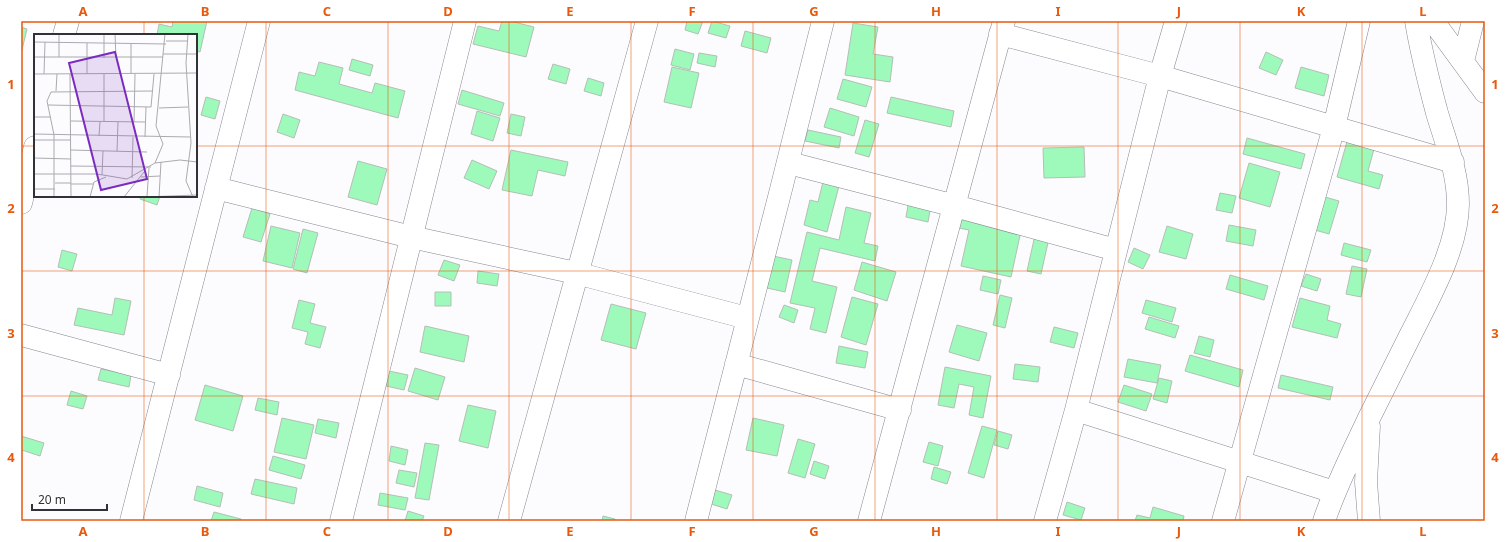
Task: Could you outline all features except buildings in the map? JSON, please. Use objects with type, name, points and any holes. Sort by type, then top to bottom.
[{"type":"street","points":[[64,34],[68,21]]},
{"type":"street","points":[[131,521],[259,21]]},
{"type":"street","points":[[341,521],[464,21]]},
{"type":"street","points":[[509,521],[647,21]]},
{"type":"street","points":[[696,521],[823,21]]},
{"type":"street","points":[[1045,521],[1076,410],[1160,76],[1176,21]]},
{"type":"street","points":[[1223,521],[1334,126],[1359,21]]},
{"type":"street","points":[[1324,521],[1334,492],[1440,274],[1453,238],[1458,206],[1457,189],[1452,162],[1428,77],[1416,21]]},
{"type":"street","points":[[1433,21],[1485,92]]},
{"type":"street","points":[[1463,61],[1473,21]]},
{"type":"street","points":[[869,521],[1002,28],[1452,162]]},
{"type":"street","points":[[21,140],[34,143]]},
{"type":"street","points":[[21,203],[34,151]]},
{"type":"street","points":[[788,163],[955,206],[1116,250]]},
{"type":"street","points":[[216,188],[411,237],[576,274],[747,318]]},
{"type":"street","points":[[21,335],[169,375]]},
{"type":"street","points":[[736,364],[900,410]]},
{"type":"street","points":[[1076,410],[1334,492]]},
{"type":"street","points":[[1369,418],[1366,482],[1369,521]]}]
